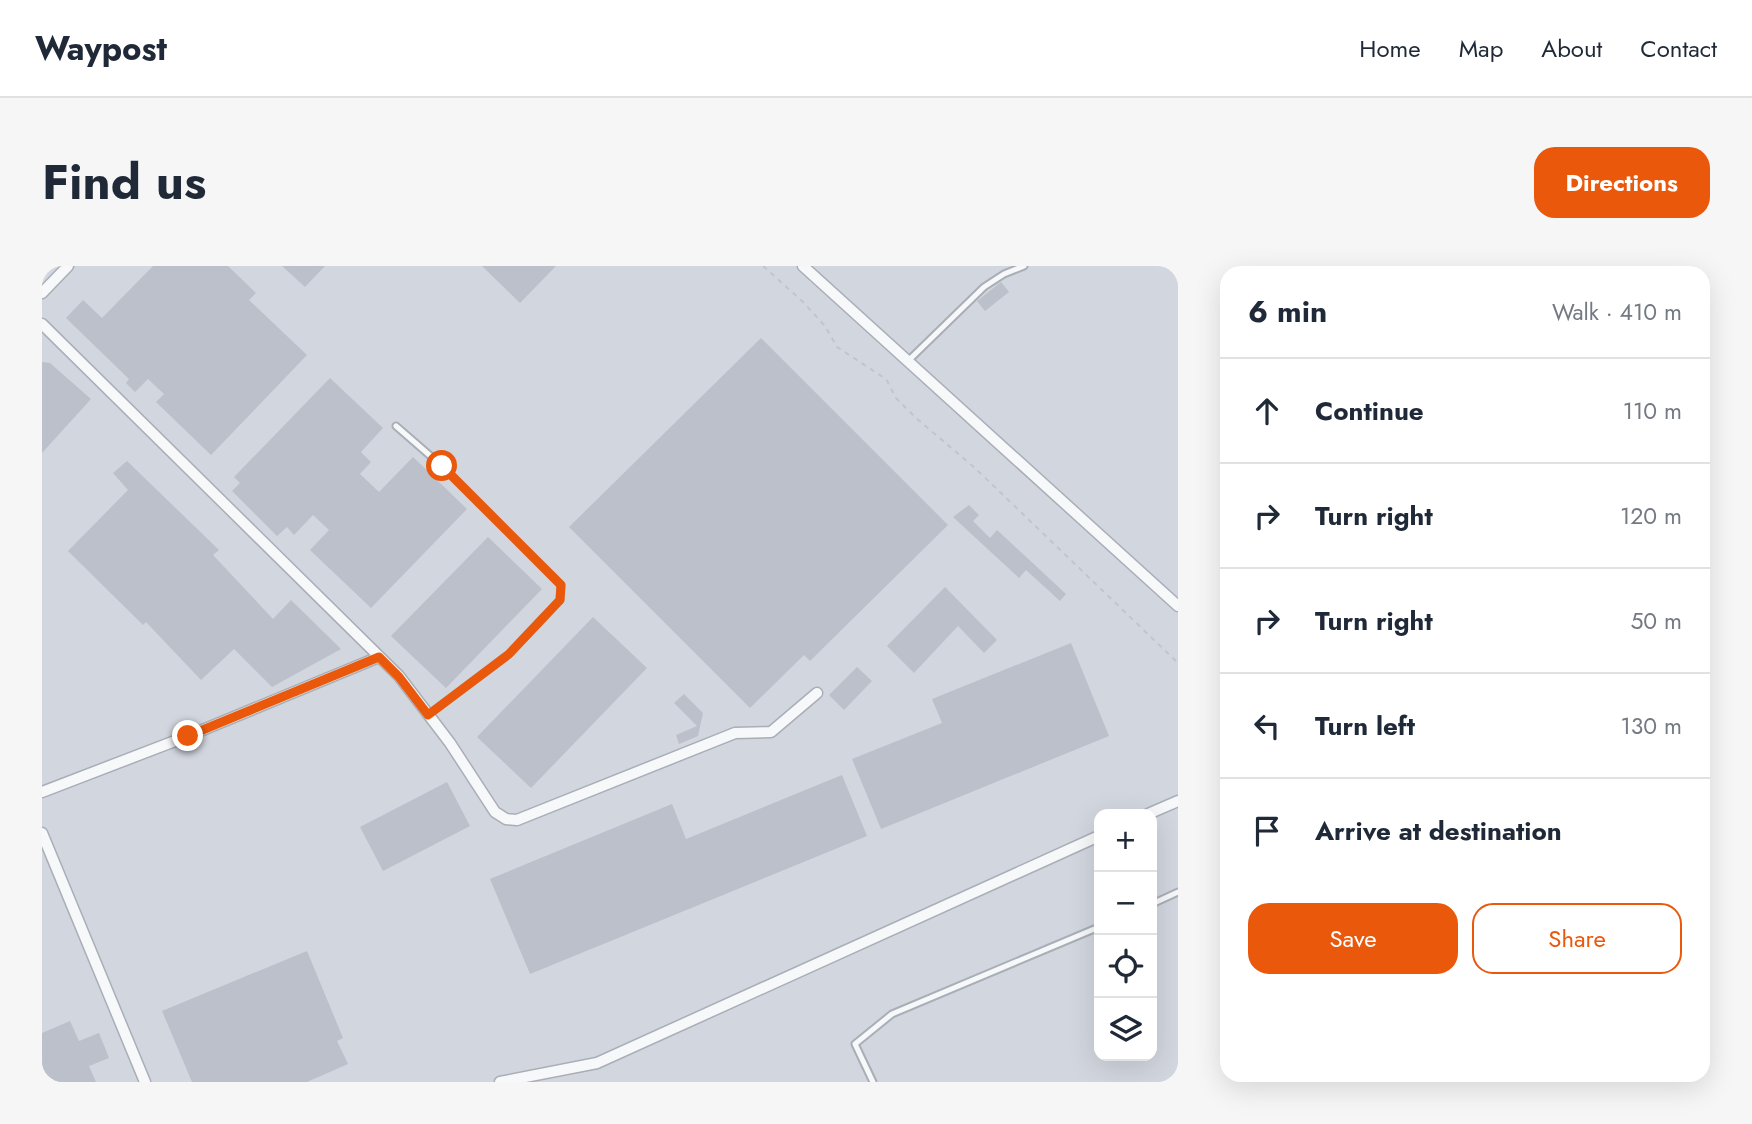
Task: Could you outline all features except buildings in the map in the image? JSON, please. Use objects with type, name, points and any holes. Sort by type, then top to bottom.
[{"type":"street","points":[[42,293],[68,266]]},
{"type":"street","points":[[803,266],[909,360],[1040,484],[1178,606]]},
{"type":"street","points":[[42,276],[50,284]]},
{"type":"street","points":[[42,324],[399,677],[495,813],[506,819],[517,820],[735,733],[771,732],[817,693]]},
{"type":"street","points":[[42,792],[379,657]]},
{"type":"street","points":[[1157,810],[1178,801]]},
{"type":"street","points":[[42,833],[145,1082]]},
{"type":"street","points":[[500,1082],[597,1063],[1094,838]]},
{"type":"lane","points":[[909,360],[984,287],[1004,274],[1024,266]]},
{"type":"lane","points":[[396,426],[442,466],[561,585],[560,600],[509,654],[428,715]]},
{"type":"lane","points":[[1157,902],[1178,892]]},
{"type":"lane","points":[[873,1082],[855,1044],[892,1014],[1094,929]]},
{"type":"path","points":[[763,266],[825,326],[837,347],[886,379],[896,398],[915,417],[976,469],[1178,663]]},
{"type":"shaded area","points":[[42,266],[1178,266],[1178,1082],[42,1082]]},
{"type":"route","points":[[188,736],[379,657],[399,677],[428,715],[509,654],[552,610],[560,600],[561,585],[442,466]]}]
